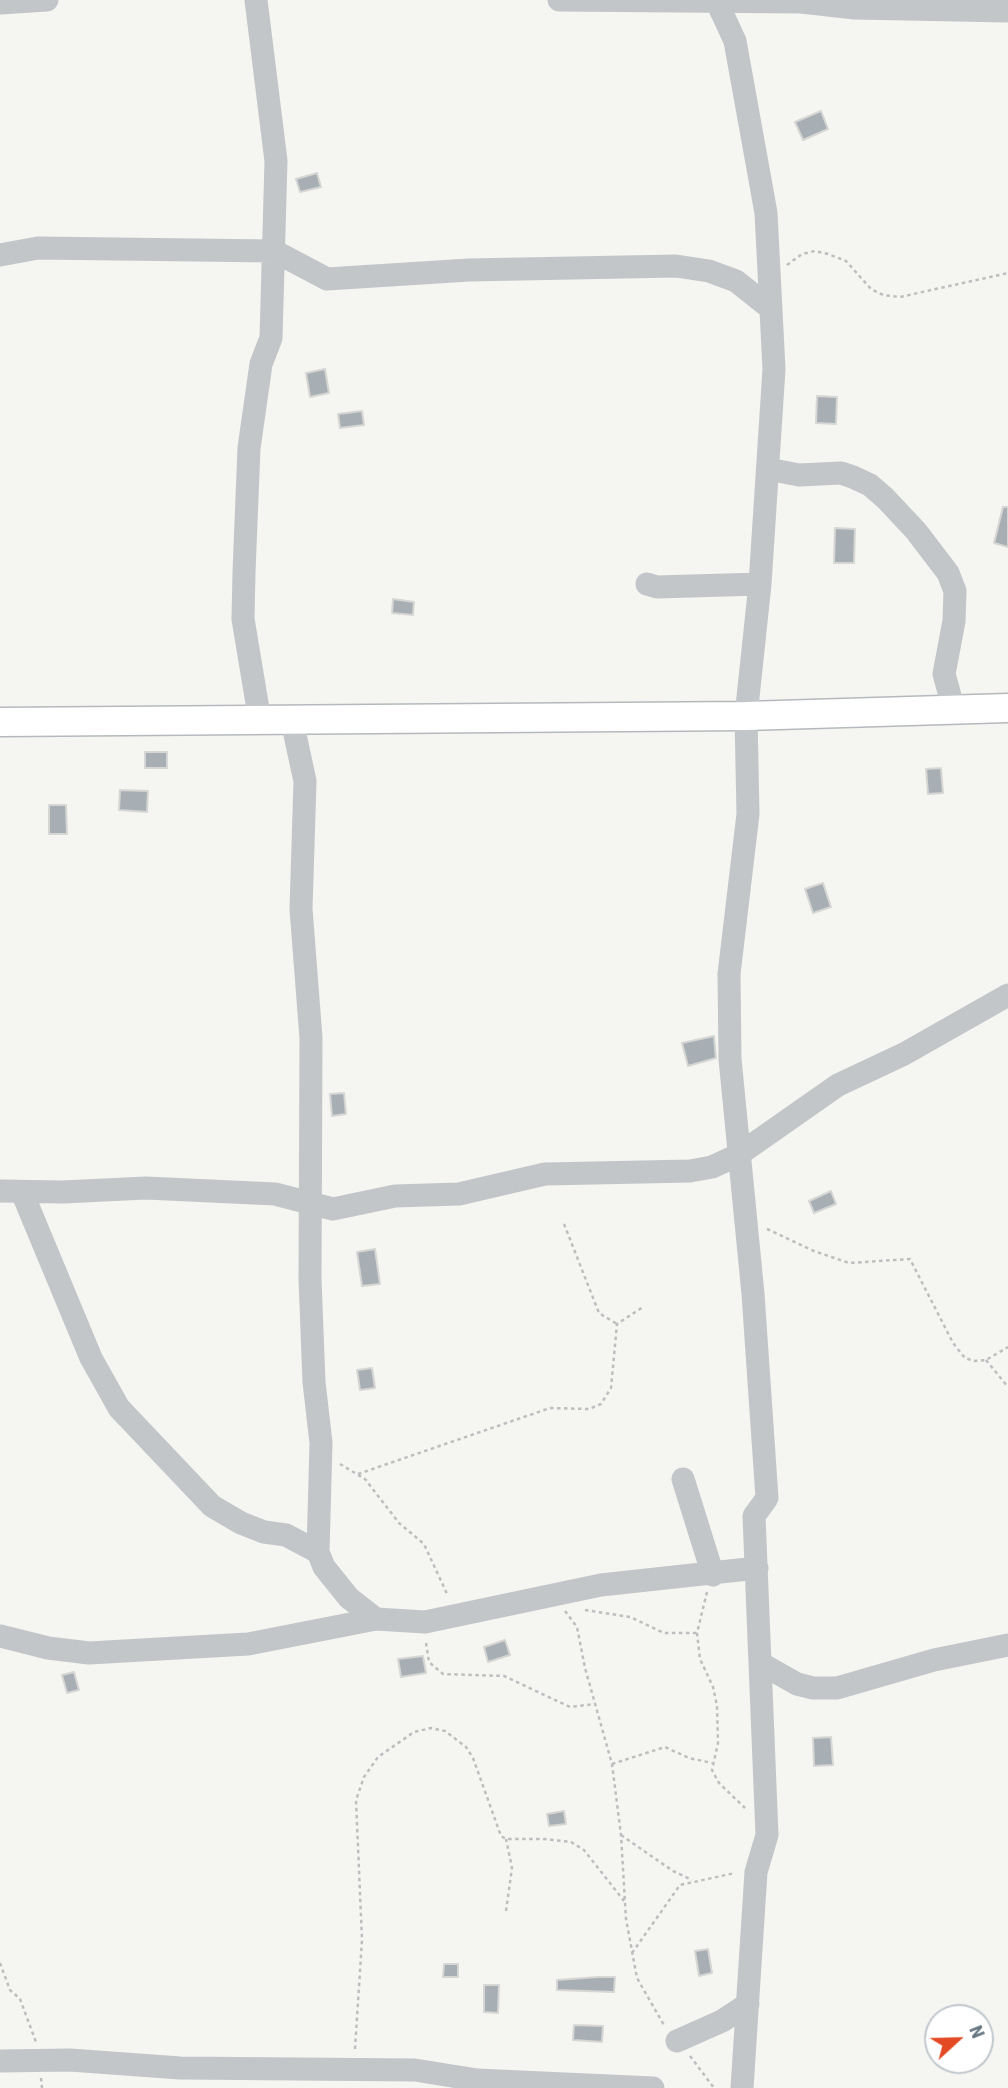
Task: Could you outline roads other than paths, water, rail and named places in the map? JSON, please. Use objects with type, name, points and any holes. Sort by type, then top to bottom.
[{"type":"main road","points":[[0,722],[746,716],[1008,708]]},
{"type":"street","points":[[0,3],[47,0]]},
{"type":"street","points":[[256,0],[276,162],[271,338],[261,364],[249,448],[244,584],[243,619],[260,720]]},
{"type":"street","points":[[559,0],[801,2],[855,8],[1008,11]]},
{"type":"street","points":[[716,1],[738,53],[766,213],[774,369],[760,584],[746,716],[748,814],[729,974],[730,1059],[746,1219],[767,1497],[754,1516],[768,1802],[767,1835],[756,1872],[742,2088]]},
{"type":"street","points":[[0,255],[38,248],[274,251],[327,279],[468,270],[676,266],[709,271],[736,281],[770,308]]},
{"type":"street","points":[[768,469],[799,475],[841,473],[853,477],[870,485],[886,498],[916,531],[948,573],[955,591],[954,621],[944,674],[954,710]]},
{"type":"street","points":[[647,584],[657,587],[760,584]]},
{"type":"street","points":[[292,720],[305,781],[301,909],[311,1038],[309,1204],[314,1382],[321,1443],[318,1552],[335,1583],[361,1609],[376,1619]]},
{"type":"street","points":[[318,1552],[286,1535],[264,1532],[212,1506],[119,1408],[91,1358],[11,1191],[159,1188],[275,1194],[333,1209],[395,1196],[459,1194],[545,1174],[690,1171],[712,1167],[738,1155],[838,1085],[904,1054],[1008,995]]},
{"type":"street","points":[[683,1479],[713,1575]]},
{"type":"street","points":[[0,1636],[47,1648],[89,1653],[248,1643],[376,1619],[425,1622],[601,1585],[713,1575],[757,1568]]},
{"type":"street","points":[[760,1663],[797,1684],[813,1688],[837,1688],[934,1660],[1008,1645]]},
{"type":"street","points":[[677,2041],[722,2021],[748,2004]]},
{"type":"street","points":[[0,2061],[180,2068],[415,2070],[465,2083],[653,2088]]}]
